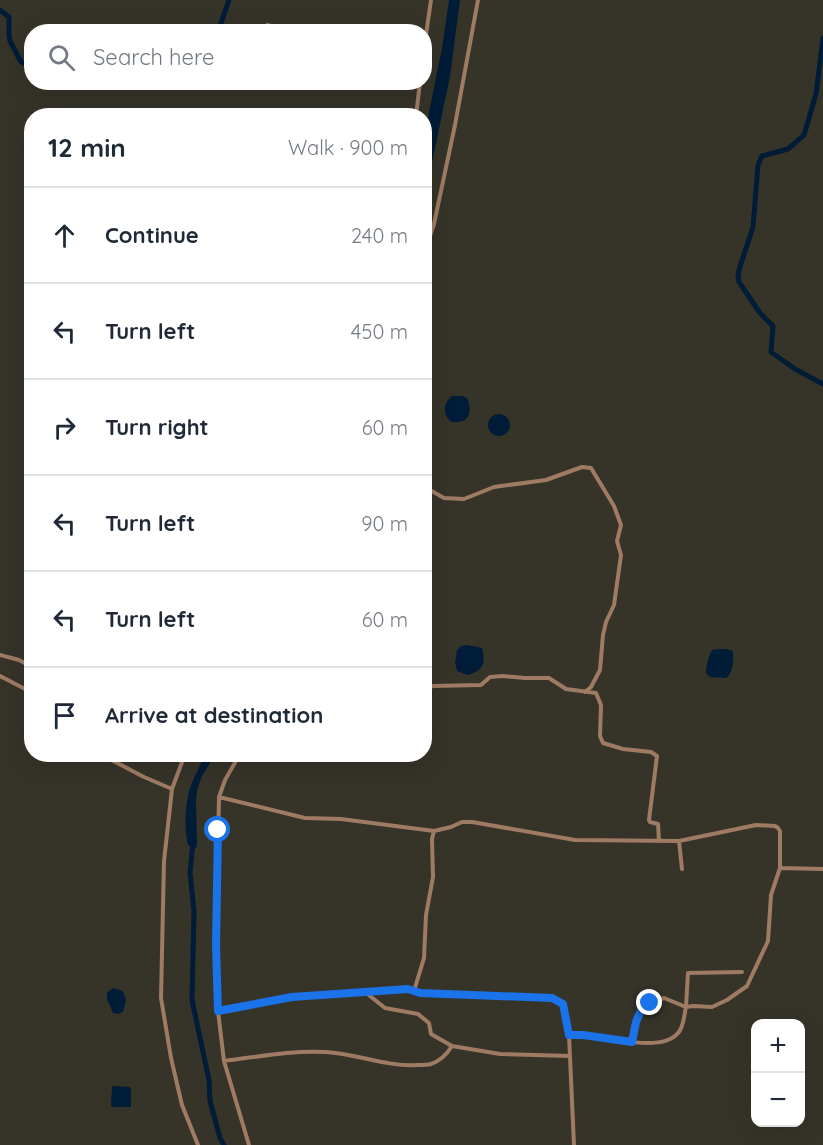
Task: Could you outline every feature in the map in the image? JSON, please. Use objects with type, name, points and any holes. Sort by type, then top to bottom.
[{"type":"street","points":[[428,24],[431,0]]},
{"type":"street","points":[[432,230],[453,136],[478,0]]},
{"type":"street","points":[[417,108],[419,90]]},
{"type":"street","points":[[432,491],[444,498],[464,499],[494,487],[546,480],[582,467],[591,468],[614,506],[621,525],[617,541],[621,555],[614,605],[603,635],[600,670],[591,687],[585,692]]},
{"type":"street","points":[[0,655],[24,663]]},
{"type":"street","points":[[0,676],[24,688]]},
{"type":"street","points":[[432,686],[481,685],[490,678],[503,676],[549,678],[566,689],[596,693],[601,705],[600,736],[603,743],[623,749],[651,752],[657,756],[649,820],[658,824],[659,841]]},
{"type":"street","points":[[115,762],[172,789]]},
{"type":"street","points":[[182,762],[172,789],[164,861],[161,998],[182,1105],[198,1145]]},
{"type":"street","points":[[234,762],[219,798],[216,945],[218,1011],[224,1060],[249,1145]]},
{"type":"street","points":[[219,798],[305,818],[341,819],[434,831],[462,822],[472,822],[575,840],[679,841],[756,825],[778,828],[780,831],[780,868],[771,895],[768,941],[747,986],[712,1007],[686,1006],[664,998],[650,1003],[642,1008],[636,1022],[632,1042]]},
{"type":"street","points":[[414,991],[424,958],[426,915],[433,877],[432,839],[434,831]]},
{"type":"street","points":[[679,841],[682,869]]},
{"type":"street","points":[[780,868],[823,869]]},
{"type":"street","points":[[569,1035],[643,1044],[658,1042],[677,1035],[681,1029],[686,1006],[688,973],[742,972]]},
{"type":"street","points":[[218,1011],[292,997],[408,989],[432,994],[552,998],[563,1004],[569,1035],[574,1145]]},
{"type":"street","points":[[364,992],[385,1008],[418,1014],[429,1023],[431,1034],[452,1046],[500,1054],[570,1056]]},
{"type":"street","points":[[224,1060],[306,1051],[342,1053],[408,1066],[430,1064],[444,1056],[452,1046]]},
{"type":"water","points":[[449,0],[460,0],[450,76],[432,162],[432,108],[430,108]]},
{"type":"water","points":[[452,396],[467,398],[469,413],[462,421],[452,422],[445,413],[445,406]]},
{"type":"water","points":[[495,414],[503,414],[510,421],[510,429],[503,436],[495,436],[488,429],[488,421]]},
{"type":"water","points":[[467,645],[482,648],[484,658],[480,669],[467,675],[457,671],[455,662],[457,650]]},
{"type":"water","points":[[712,650],[733,651],[732,669],[726,678],[710,677],[706,673]]},
{"type":"water","points":[[202,762],[211,762],[197,790],[197,844],[193,849],[188,845],[186,825],[191,786]]},
{"type":"water","points":[[113,988],[123,991],[126,1000],[123,1012],[118,1014],[113,1013],[107,999],[107,993]]},
{"type":"water","points":[[112,1086],[130,1087],[131,1107],[112,1107]]},
{"type":"waterway","points":[[221,24],[229,0]]},
{"type":"waterway","points":[[0,10],[9,17],[10,41],[21,62],[24,63]]},
{"type":"waterway","points":[[739,282],[739,270],[753,227],[758,165],[762,156],[788,149],[804,135],[816,94],[823,38]]},
{"type":"waterway","points":[[741,285],[760,313],[773,326],[771,352],[795,369],[823,384]]},
{"type":"waterway","points":[[193,842],[190,873],[194,911],[192,1000],[209,1080],[210,1101],[224,1145]]},
{"type":"route","points":[[218,830],[216,945],[218,1011],[292,997],[408,989],[420,993],[445,995],[552,998],[563,1004],[569,1035],[632,1042],[636,1022],[642,1008],[650,1003]]}]
